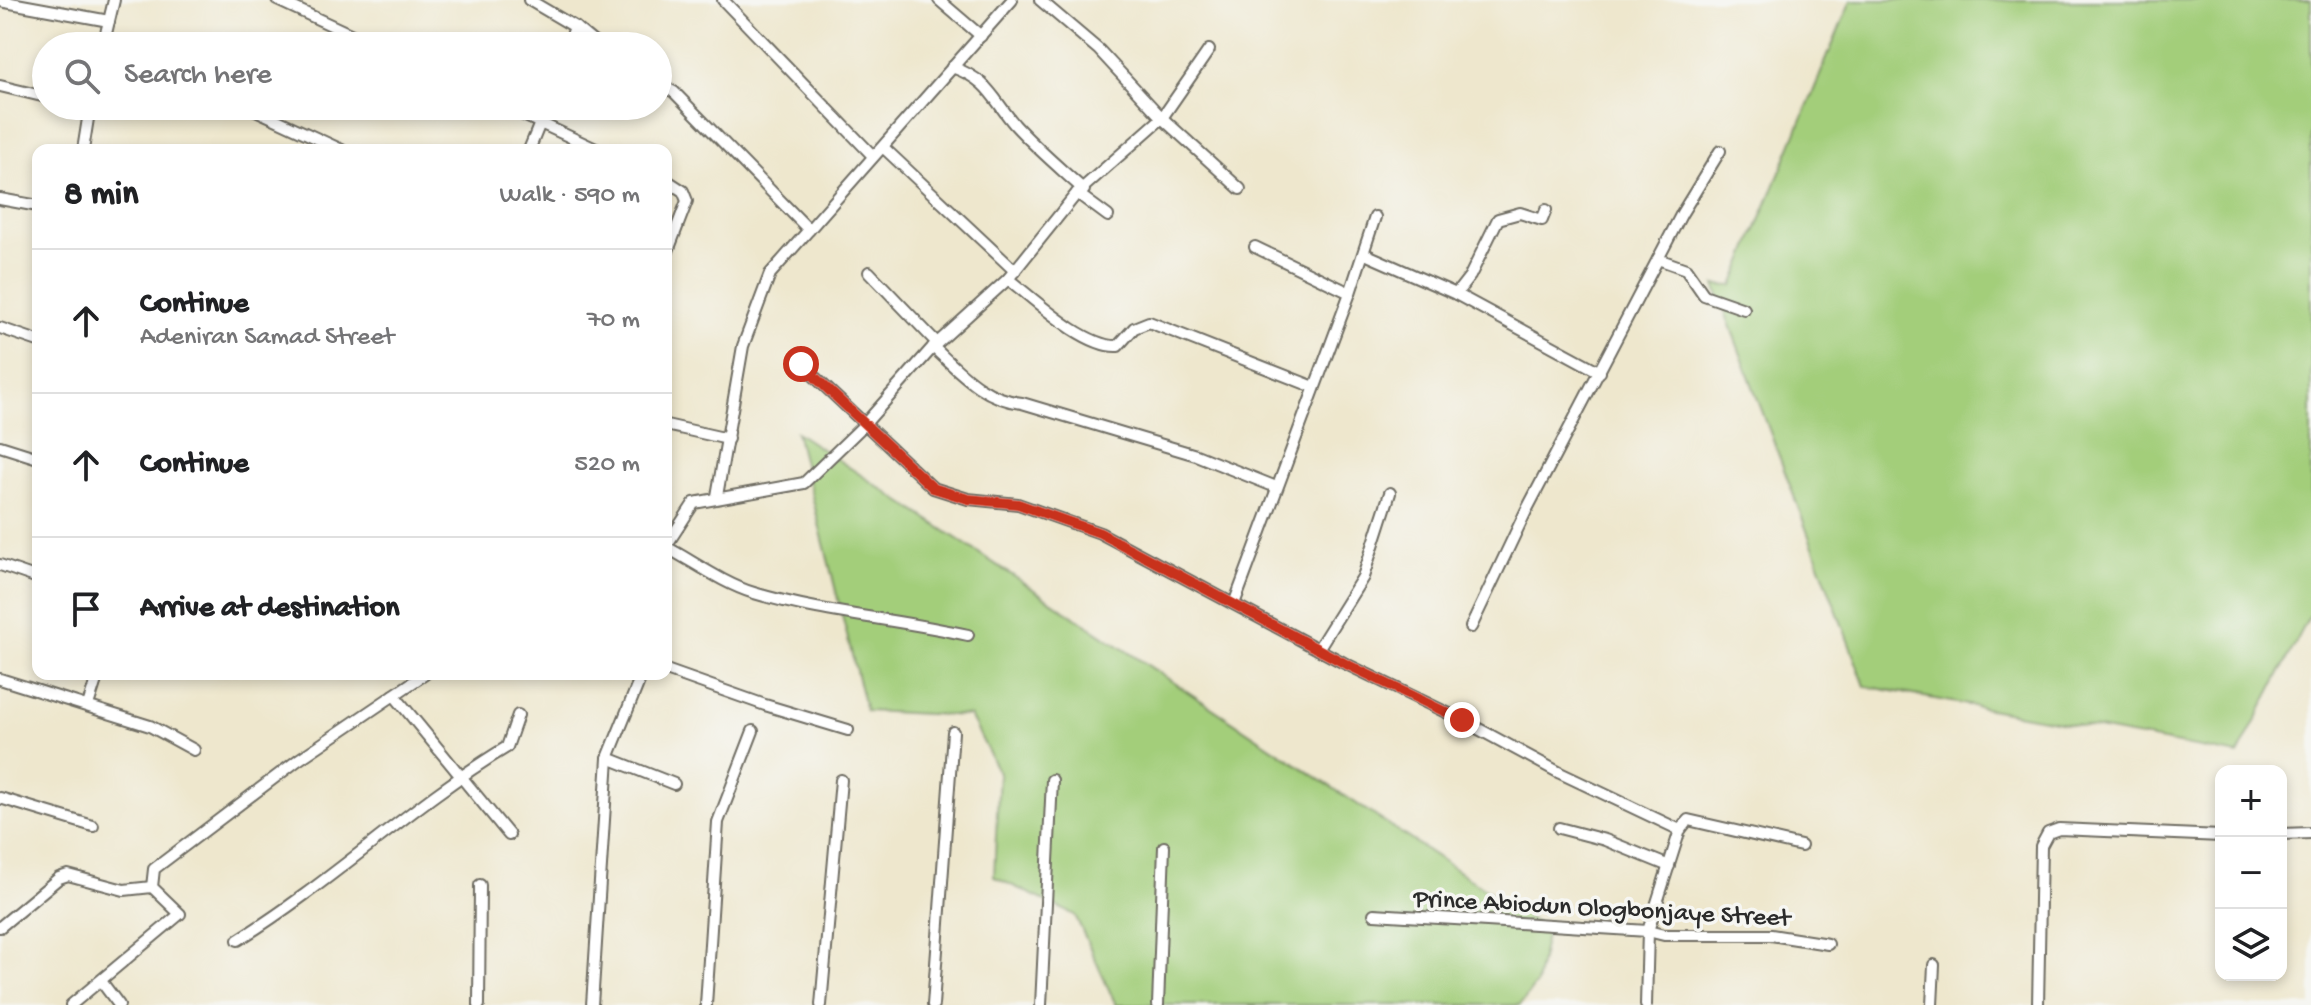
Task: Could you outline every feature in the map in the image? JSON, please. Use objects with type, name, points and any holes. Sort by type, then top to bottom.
[{"type":"street","points":[[106,32],[114,0]]},
{"type":"street","points":[[277,0],[346,32]]},
{"type":"street","points":[[529,0],[543,3],[581,32]]},
{"type":"street","points":[[723,0],[873,156]]},
{"type":"street","points":[[939,0],[981,36]]},
{"type":"street","points":[[717,496],[743,346],[770,274],[853,184],[873,156],[884,148],[1012,0]]},
{"type":"street","points":[[1040,0],[1099,50],[1162,118],[1240,189]]},
{"type":"street","points":[[0,1],[109,21]]},
{"type":"street","points":[[573,32],[575,27]]},
{"type":"street","points":[[672,536],[689,508],[717,496],[797,487],[863,426],[935,345],[1011,275],[1080,192],[1162,118],[1209,50]]},
{"type":"street","points":[[952,67],[971,74],[987,85],[1014,124],[1080,192],[1108,216]]},
{"type":"street","points":[[0,86],[32,94]]},
{"type":"street","points":[[672,91],[809,230]]},
{"type":"street","points":[[84,144],[86,120]]},
{"type":"street","points":[[277,120],[329,144]]},
{"type":"street","points":[[531,120],[584,144]]},
{"type":"street","points":[[532,144],[543,120]]},
{"type":"street","points":[[884,148],[1011,275],[1064,323],[1109,347],[1118,346],[1134,328],[1149,322],[1314,387]]},
{"type":"street","points":[[1471,627],[1658,259],[1720,151]]},
{"type":"street","points":[[672,184],[683,191],[687,201],[672,240]]},
{"type":"street","points":[[0,199],[32,205]]},
{"type":"street","points":[[1456,294],[1470,276],[1498,219],[1520,213],[1542,220],[1546,210]]},
{"type":"street","points":[[1234,604],[1365,254],[1375,217]]},
{"type":"street","points":[[1255,247],[1350,293]]},
{"type":"street","points":[[1365,254],[1456,294],[1600,372]]},
{"type":"street","points":[[1658,259],[1686,269],[1704,295],[1744,309]]},
{"type":"street","points":[[869,272],[980,390],[1004,401],[1022,403],[1196,455],[1276,487]]},
{"type":"street","points":[[0,328],[32,339]]},
{"type":"street","points":[[801,364],[863,426],[933,488],[968,499],[1018,504],[1100,533],[1560,773],[1680,830]]},
{"type":"street","points":[[672,426],[728,439]]},
{"type":"street","points":[[0,446],[32,456]]},
{"type":"street","points":[[1318,649],[1363,577],[1390,493]]},
{"type":"street","points":[[672,549],[751,592],[830,612],[908,622],[968,635]]},
{"type":"street","points":[[0,565],[32,576]]},
{"type":"street","points":[[672,672],[848,730]]},
{"type":"street","points":[[0,679],[150,726],[194,750]]},
{"type":"street","points":[[88,705],[96,680]]},
{"type":"street","points":[[152,887],[154,869],[179,847],[416,680]]},
{"type":"street","points":[[592,1005],[608,758],[640,680]]},
{"type":"street","points":[[394,695],[509,835]]},
{"type":"street","points":[[238,940],[301,898],[461,774],[507,747],[518,715]]},
{"type":"street","points":[[706,1005],[718,822],[753,731]]},
{"type":"street","points":[[933,1005],[953,732]]},
{"type":"street","points":[[608,758],[674,784]]},
{"type":"street","points":[[821,1005],[841,780]]},
{"type":"street","points":[[1041,1005],[1052,780]]},
{"type":"street","points":[[0,798],[93,826]]},
{"type":"street","points":[[1646,1005],[1648,931],[1680,830],[1688,820],[1801,846]]},
{"type":"street","points":[[1559,828],[1605,840],[1669,866]]},
{"type":"street","points":[[2038,1005],[2041,846],[2048,833],[2059,829],[2215,836]]},
{"type":"street","points":[[2287,834],[2311,833]]},
{"type":"street","points":[[1158,1005],[1164,847]]},
{"type":"street","points":[[0,927],[59,878],[68,875],[124,890],[152,887],[185,910],[71,1005]]},
{"type":"street","points":[[479,1005],[480,885]]},
{"type":"street","name":"Prince Abiodun Ologbonjaye Street","points":[[1374,914],[1648,931],[1664,935],[1771,935],[1828,944]]},
{"type":"street","points":[[1932,1005],[1934,965]]},
{"type":"street","points":[[101,981],[119,1005]]},
{"type":"green space","points":[[1851,0],[2311,0],[2311,613],[2238,755],[1865,686],[1715,285],[1733,286]]},
{"type":"green space","points":[[796,432],[1547,930],[1536,984],[1520,1005],[1116,1005],[1075,915],[994,877],[999,773],[970,716],[866,711]]},
{"type":"route","points":[[801,364],[863,426],[933,488],[968,499],[1018,504],[1100,533],[1344,663],[1462,720]]}]
